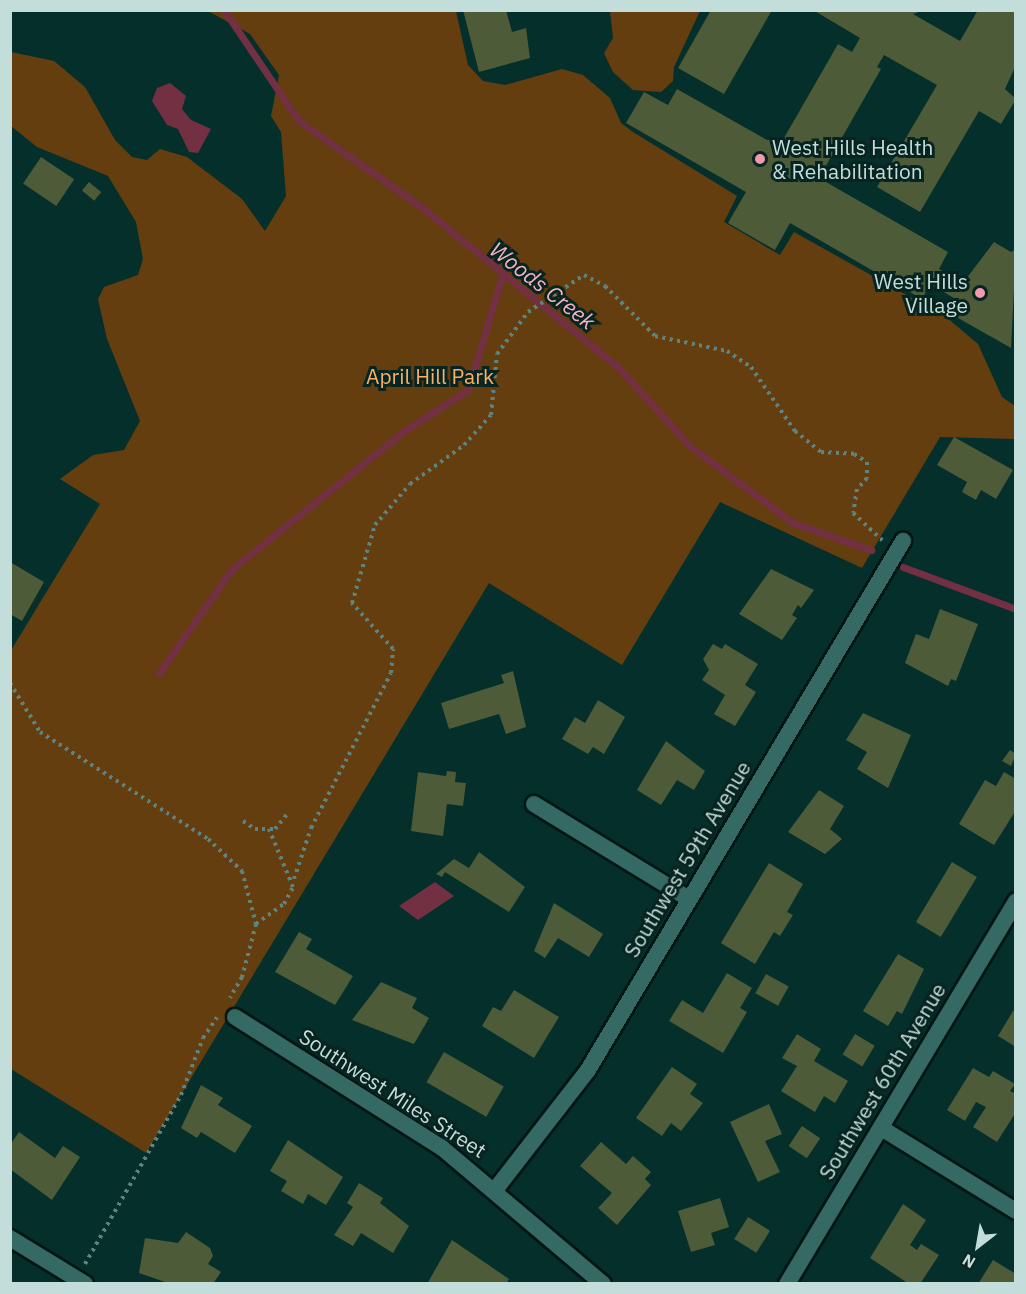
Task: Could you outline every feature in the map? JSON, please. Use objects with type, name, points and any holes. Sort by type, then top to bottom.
[{"type":"street","name":"Southwest 59th Avenue","points":[[495,1190],[588,1070],[900,546]]},
{"type":"street","points":[[534,804],[689,899]]},
{"type":"street","name":"Southwest 60th Avenue","points":[[787,1284],[1016,901]]},
{"type":"street","name":"Southwest Miles Street","points":[[236,1017],[415,1130],[495,1190],[603,1284]]},
{"type":"street","points":[[881,1128],[1016,1211]]},
{"type":"street","points":[[10,1238],[81,1281]]},
{"type":"path","points":[[256,924],[284,903],[311,828],[391,673],[393,650],[352,603],[375,525],[410,484],[465,445],[490,415],[497,354],[528,312],[555,297],[584,275],[605,286],[655,336],[727,351],[751,367],[795,431],[812,445],[867,462],[867,478],[857,489],[853,513],[900,546]]},
{"type":"path","points":[[10,683],[40,732],[228,856],[248,882],[256,924],[242,976],[202,1038],[181,1095],[81,1281]]},
{"type":"path","points":[[243,821],[269,829],[281,826],[289,812]]},
{"type":"path","points":[[269,829],[294,879]]},
{"type":"green space","name":"April Hill Park","points":[[208,11],[456,11],[468,65],[483,81],[505,85],[562,69],[583,75],[610,98],[621,123],[737,196],[724,222],[780,255],[794,232],[946,317],[978,344],[1002,397],[1015,406],[1015,439],[940,437],[862,568],[720,502],[622,665],[489,583],[146,1153],[11,1069],[10,652],[100,504],[60,479],[93,455],[124,450],[140,421],[107,339],[98,299],[104,287],[138,275],[143,259],[136,222],[108,176],[37,147],[11,126],[11,52],[54,61],[85,87],[115,140],[132,157],[147,160],[160,149],[187,157],[242,199],[265,231],[286,196],[281,132],[271,116],[279,75],[250,34]]},
{"type":"green space","points":[[610,11],[700,11],[674,67],[673,81],[661,92],[633,90],[613,72],[604,53],[613,38]]},
{"type":"shaded area","points":[[170,83],[186,96],[182,109],[191,120],[211,129],[198,153],[189,152],[178,129],[167,125],[152,101],[157,88]]},
{"type":"shaded area","points":[[435,882],[454,896],[418,920],[399,906]]},
{"type":"building","points":[[463,10],[506,10],[512,32],[526,28],[530,58],[479,72]]},
{"type":"building","points":[[711,10],[772,10],[724,94],[678,68]]},
{"type":"building","name":"West Hills Health & Rehabilitation","points":[[813,10],[924,10],[913,14],[960,41],[978,10],[1016,10],[1016,65],[1005,89],[1016,99],[1001,124],[979,111],[920,212],[877,187],[937,85],[884,55],[877,67],[881,69],[819,178],[948,252],[939,269],[963,283],[994,242],[1011,252],[1016,249],[1011,348],[951,314],[959,301],[930,284],[922,299],[790,223],[775,250],[728,223],[746,192],[626,123],[644,92],[668,105],[677,89],[767,140],[784,138],[838,44],[852,52],[860,38]]},
{"type":"building","points":[[41,157],[74,179],[56,206],[23,184]]},
{"type":"building","points":[[89,182],[101,192],[94,201],[82,190]]},
{"type":"building","points":[[954,437],[1013,470],[996,499],[981,490],[976,500],[962,492],[967,482],[937,465]]},
{"type":"building","points":[[10,562],[44,582],[22,621],[10,614]]},
{"type":"building","points":[[771,569],[814,590],[801,608],[798,605],[792,615],[797,618],[782,640],[739,614]]},
{"type":"building","points":[[940,609],[978,624],[956,681],[951,679],[948,686],[905,663],[916,634],[929,639]]},
{"type":"building","points":[[713,644],[722,649],[725,644],[758,664],[745,685],[756,692],[735,726],[714,714],[725,695],[702,680],[709,670],[703,659]]},
{"type":"building","points":[[513,671],[526,727],[506,734],[499,714],[449,729],[441,703],[504,683],[501,675]]},
{"type":"building","points":[[598,700],[625,717],[604,754],[593,747],[588,754],[562,739],[575,717],[585,723]]},
{"type":"building","points":[[863,713],[911,735],[888,788],[857,769],[867,752],[846,740]]},
{"type":"building","points":[[666,741],[705,771],[694,790],[677,780],[661,805],[637,790]]},
{"type":"building","points":[[1010,750],[1016,754],[1011,766],[1002,761]]},
{"type":"building","points":[[447,771],[456,772],[455,782],[466,783],[463,806],[447,804],[443,836],[411,831],[418,772],[446,776]]},
{"type":"building","points":[[1004,772],[1016,779],[1016,810],[994,845],[959,824],[985,780],[996,786]]},
{"type":"building","points":[[819,790],[844,806],[830,829],[842,839],[825,854],[788,832]]},
{"type":"building","points":[[479,852],[525,887],[509,912],[445,872],[442,877],[436,874],[454,859],[469,868]]},
{"type":"building","points":[[952,862],[977,877],[941,937],[916,922]]},
{"type":"building","points":[[769,863],[803,884],[787,912],[793,915],[780,936],[774,932],[755,964],[721,943]]},
{"type":"building","points":[[554,903],[603,934],[589,957],[558,938],[545,958],[534,951]]},
{"type":"building","points":[[299,932],[312,939],[306,949],[353,976],[335,1005],[275,972]]},
{"type":"building","points":[[898,954],[924,969],[902,1014],[897,1011],[888,1026],[863,1011]]},
{"type":"building","points":[[727,973],[752,988],[740,1008],[747,1012],[723,1053],[669,1021],[682,1000],[703,1013]]},
{"type":"building","points":[[766,974],[789,987],[778,1006],[755,993]]},
{"type":"building","points":[[381,982],[417,998],[412,1008],[429,1018],[414,1044],[352,1020]]},
{"type":"building","points":[[514,990],[559,1017],[534,1058],[482,1026],[493,1007],[501,1011]]},
{"type":"building","points":[[1013,1011],[1016,1012],[1016,1047],[998,1036]]},
{"type":"building","points":[[797,1034],[821,1049],[814,1061],[848,1081],[835,1103],[824,1096],[815,1112],[781,1091],[797,1066],[782,1058]]},
{"type":"building","points":[[855,1034],[875,1046],[862,1066],[843,1055]]},
{"type":"building","points":[[444,1052],[504,1086],[486,1117],[426,1082]]},
{"type":"building","points":[[672,1067],[697,1084],[690,1094],[703,1103],[681,1131],[671,1123],[662,1136],[636,1118]]},
{"type":"building","points":[[973,1068],[989,1077],[993,1071],[1015,1084],[1010,1091],[1016,1094],[1016,1112],[997,1142],[973,1127],[986,1107],[976,1102],[965,1121],[947,1110]]},
{"type":"building","points":[[201,1085],[223,1098],[218,1105],[252,1126],[235,1153],[201,1132],[197,1138],[181,1128]]},
{"type":"building","points":[[769,1104],[782,1134],[765,1141],[780,1172],[758,1182],[730,1122]]},
{"type":"building","points":[[802,1126],[820,1138],[807,1158],[789,1146]]},
{"type":"building","points":[[19,1132],[55,1158],[63,1146],[80,1157],[52,1200],[10,1169],[10,1145]]},
{"type":"building","points":[[288,1140],[343,1177],[326,1205],[308,1194],[303,1204],[281,1191],[287,1181],[270,1171]]},
{"type":"building","points":[[601,1142],[626,1164],[633,1156],[651,1172],[645,1179],[651,1185],[617,1225],[598,1208],[612,1193],[580,1166]]},
{"type":"building","points":[[359,1183],[383,1198],[380,1203],[409,1226],[393,1253],[361,1233],[353,1246],[334,1235],[353,1207],[347,1203]]},
{"type":"building","points":[[720,1198],[729,1227],[711,1233],[715,1245],[691,1252],[678,1211]]},
{"type":"building","points":[[903,1204],[926,1220],[910,1245],[917,1250],[921,1244],[939,1255],[920,1284],[909,1284],[870,1258]]},
{"type":"building","points":[[748,1217],[770,1231],[756,1253],[734,1239]]},
{"type":"building","points":[[186,1232],[210,1248],[213,1256],[208,1264],[221,1272],[213,1284],[171,1284],[139,1273],[145,1238],[178,1243]]},
{"type":"building","points":[[452,1240],[509,1279],[506,1284],[427,1284]]},
{"type":"building","points":[[993,1260],[1016,1274],[1016,1284],[978,1284]]},
{"type":"waterway","name":"Woods Creek","points":[[224,10],[299,121],[424,209],[618,367],[690,446],[793,523],[871,550]]},
{"type":"waterway","points":[[159,673],[232,569],[404,431],[468,390],[502,276]]},
{"type":"waterway","name":"Woods Creek","points":[[903,567],[1016,609]]},
{"type":"place","name":"West Hills Health & Rehabilitation","points":[[760,159]]},
{"type":"place","name":"West Hills Village","points":[[980,293]]}]
